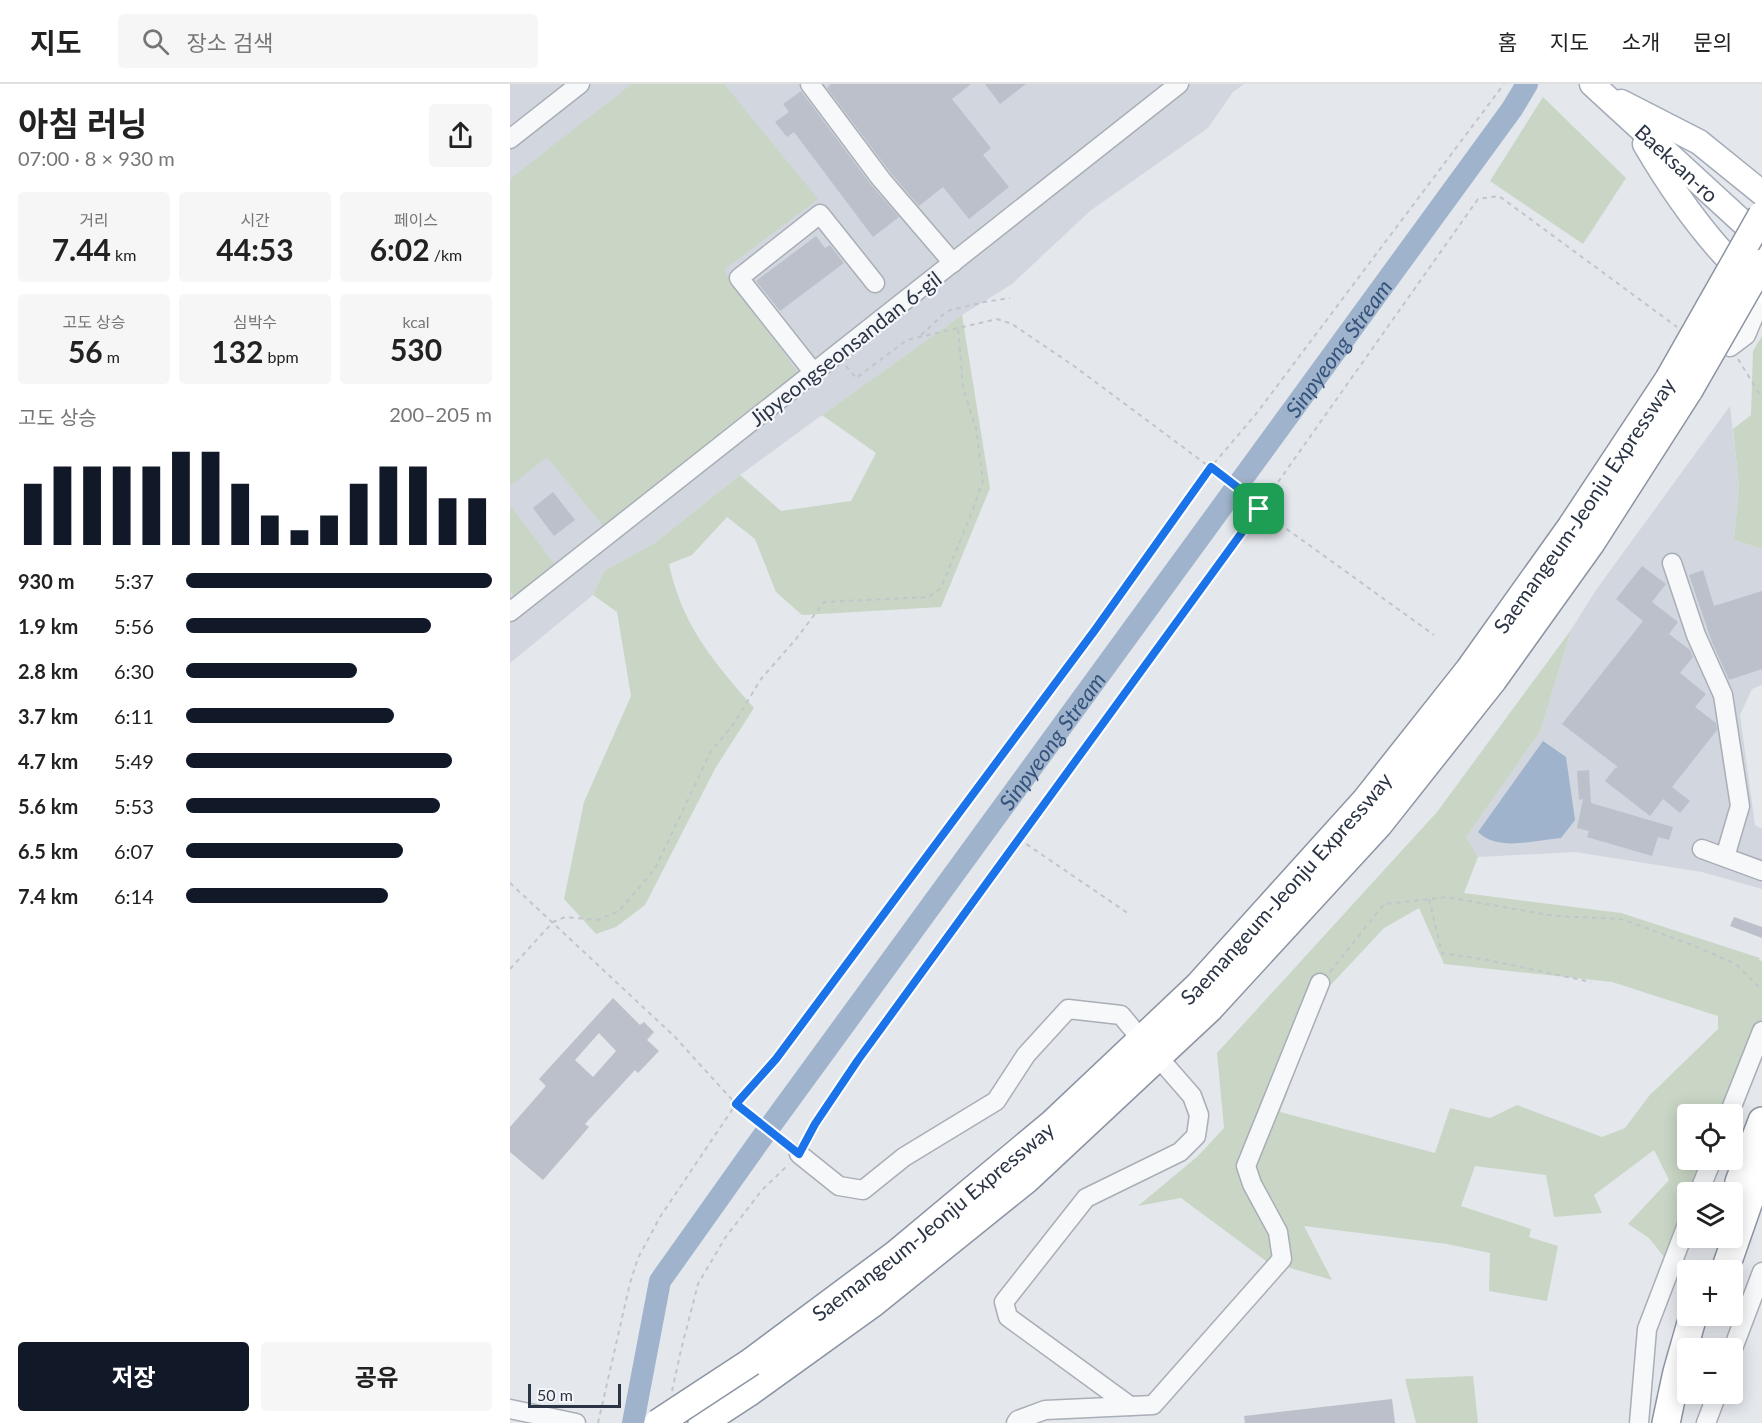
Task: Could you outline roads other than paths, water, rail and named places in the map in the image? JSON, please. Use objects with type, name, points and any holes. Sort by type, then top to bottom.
[{"type":"highway","name":"Saemangeum-Jeonju Expressway","points":[[1679,384],[1762,215]]},
{"type":"highway","name":"Saemangeum-Jeonju Expressway","points":[[702,1423],[748,1393],[873,1303],[1027,1179],[1149,1048],[1197,986],[1374,790],[1469,670],[1564,537],[1679,384],[1762,263]]},
{"type":"highway","name":"Saemangeum-Jeonju Expressway","points":[[658,1423],[751,1362],[896,1254],[1053,1123],[1149,1048]]},
{"type":"highway","points":[[1739,1182],[1762,1121]]},
{"type":"highway","points":[[1728,1260],[1762,1164]]},
{"type":"highway","points":[[1666,1423],[1677,1371],[1691,1326]]},
{"type":"highway","points":[[1682,1423],[1687,1404]]},
{"type":"main road","name":"Baeksan-ro","points":[[1596,88],[1762,240]]},
{"type":"main road","points":[[1596,88],[1699,142],[1762,193]]},
{"type":"main road","points":[[1632,121],[1688,211],[1721,250],[1762,291]]},
{"type":"street","points":[[510,139],[580,84]]},
{"type":"street","points":[[810,84],[881,179],[953,263]]},
{"type":"street","name":"Jipyeongseonsandan 6-gil","points":[[510,612],[1179,84]]},
{"type":"street","points":[[814,373],[739,278],[820,214],[875,283]]},
{"type":"street","points":[[1730,346],[1746,335],[1762,297]]},
{"type":"street","points":[[1672,564],[1696,635],[1724,695],[1740,806],[1725,857]]},
{"type":"street","points":[[1702,849],[1762,871]]},
{"type":"street","points":[[1016,1423],[1018,1420],[1045,1410],[1153,1405],[1282,1259],[1278,1232],[1252,1184],[1246,1166],[1320,983]]},
{"type":"street","points":[[799,1154],[839,1186],[863,1190],[904,1157],[996,1101],[1026,1055],[1068,1009],[1121,1015],[1192,1096],[1199,1115],[1196,1136],[1180,1152],[1086,1198],[1004,1302],[1008,1317],[1130,1406]]},
{"type":"street","points":[[1734,1104],[1762,1031]]},
{"type":"street","points":[[1639,1423],[1647,1329],[1678,1248]]},
{"type":"street","points":[[1737,1338],[1762,1272]]},
{"type":"street","points":[[1706,1423],[1713,1404]]},
{"type":"street","points":[[510,1409],[576,1423]]},
{"type":"water","points":[[1543,741],[1566,757],[1575,820],[1561,838],[1506,843],[1486,838],[1478,832]]},
{"type":"waterway","name":"Sinpyeong Stream","points":[[633,1423],[660,1281],[758,1143],[1512,109],[1527,84]]}]
